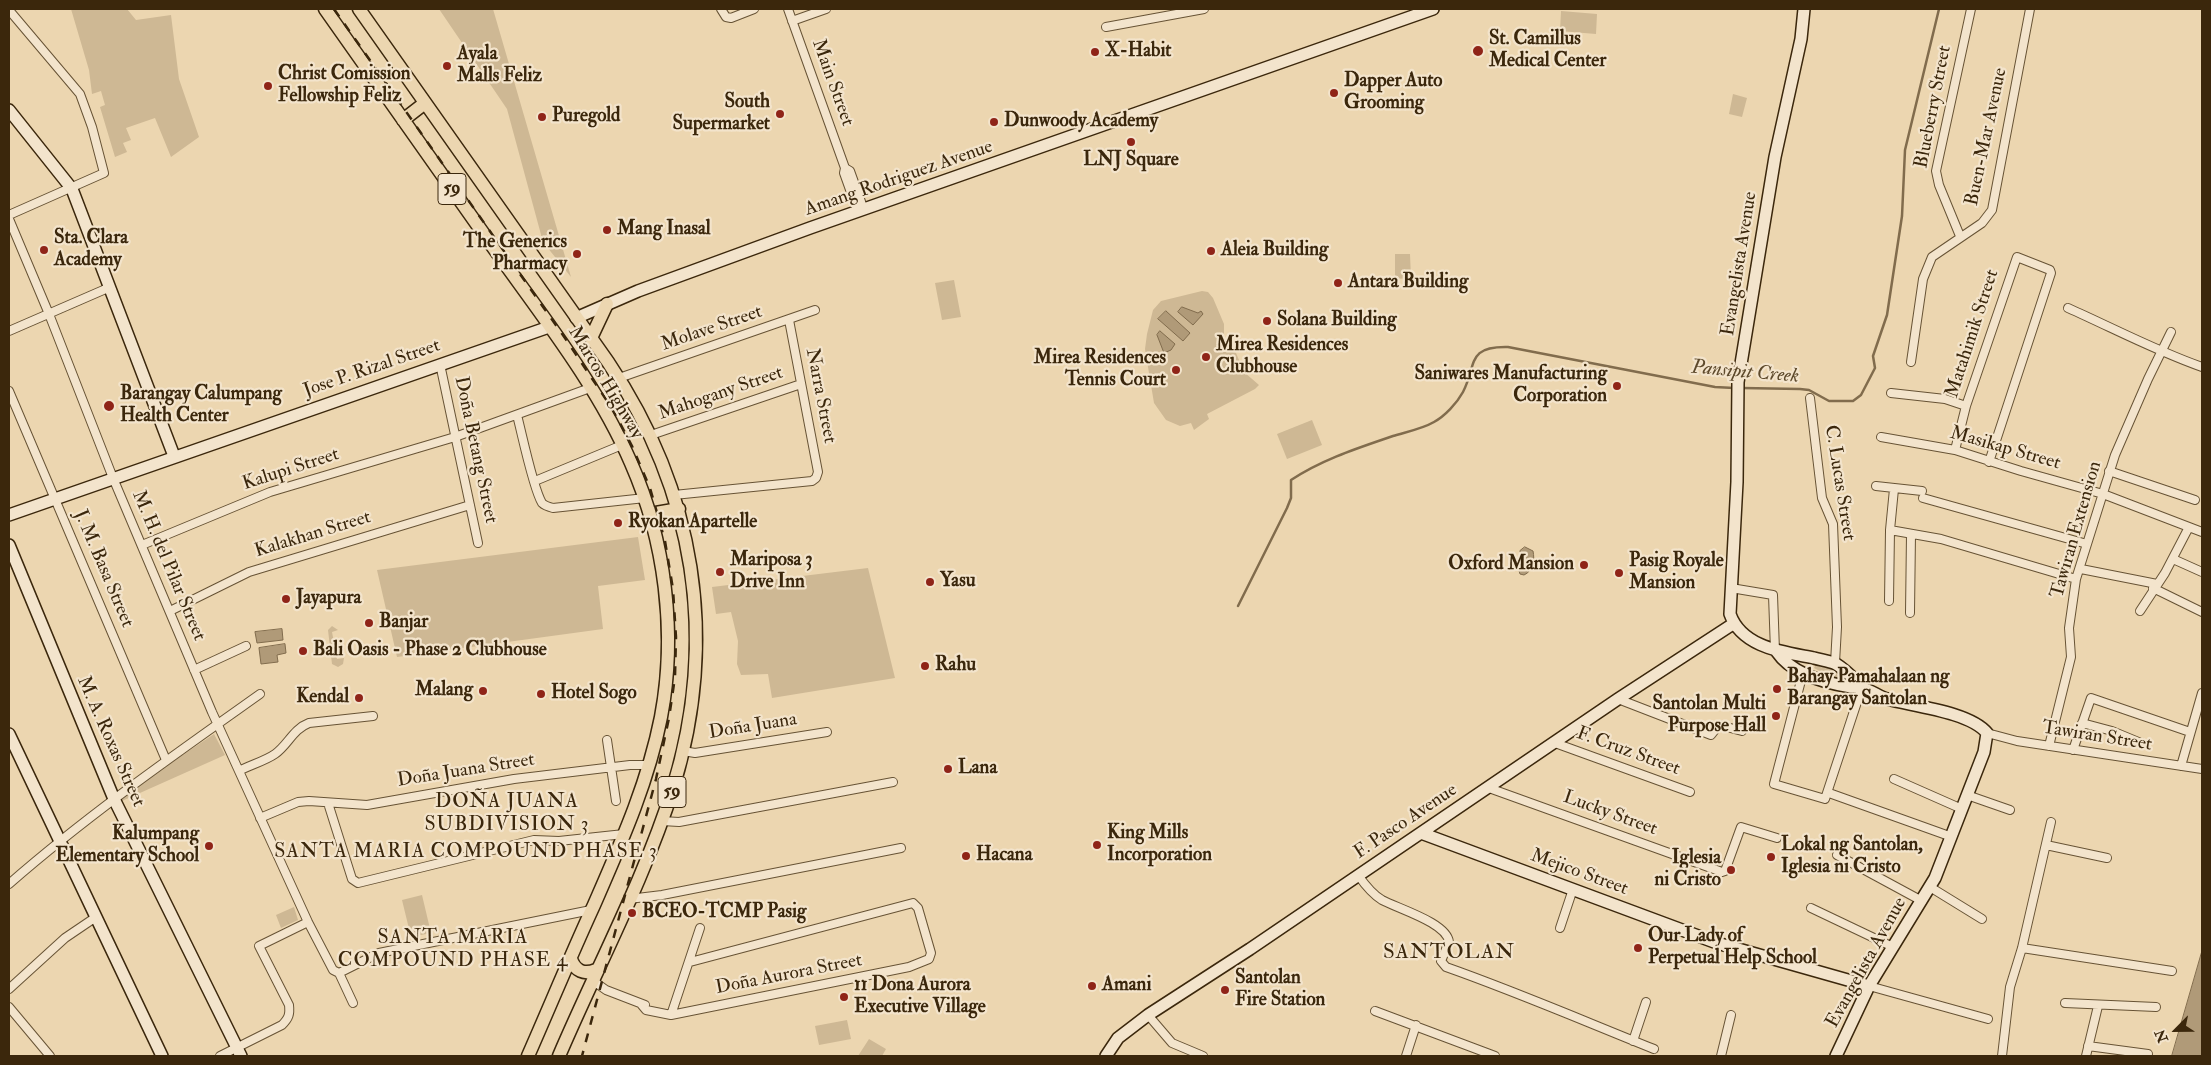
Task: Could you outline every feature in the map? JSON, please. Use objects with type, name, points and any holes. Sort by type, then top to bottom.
[{"type":"main road","name":"Marcos Highway","points":[[325,9],[549,326],[590,388],[622,444],[645,498],[664,585],[668,634],[661,714],[650,765],[624,834],[528,1056]]},
{"type":"main road","name":"Marcos Highway","points":[[359,9],[619,378],[651,435],[674,495],[693,575],[697,638],[693,700],[683,751],[662,821],[559,1056]]},
{"type":"main road","points":[[402,120],[425,102]]},
{"type":"main road","points":[[591,338],[606,304]]},
{"type":"main road","points":[[650,514],[678,509]]},
{"type":"main road","points":[[571,959],[574,966],[580,971],[588,972],[592,979]]},
{"type":"main road","points":[[564,975],[578,974],[592,979]]},
{"type":"street","points":[[721,11],[726,17],[731,18],[754,9]]},
{"type":"street","name":"Main Street","points":[[788,9],[845,168],[850,172],[861,211]]},
{"type":"street","points":[[792,20],[826,9]]},
{"type":"street","points":[[1106,27],[1204,9]]},
{"type":"street","name":"Amang Rodriguez Avenue","points":[[576,318],[606,304],[861,211],[1434,9]]},
{"type":"street","name":"Evangelista Avenue","points":[[1733,624],[1730,614],[1737,482],[1738,382],[1775,157],[1798,56],[1804,9]]},
{"type":"street","name":"Blueberry Street","points":[[1960,236],[1938,186],[1936,171],[1971,9]]},
{"type":"street","name":"Buen-Mar Avenue","points":[[1911,362],[1923,279],[1932,257],[1960,236],[1982,223],[1992,210],[2030,9]]},
{"type":"street","points":[[9,215],[102,176],[103,170],[92,127],[80,94],[12,12]]},
{"type":"street","points":[[9,110],[72,189],[108,288],[174,456]]},
{"type":"street","name":"M. H. del Pilar Street","points":[[9,219],[49,314],[113,478],[194,670],[308,922],[333,970],[339,973],[353,1003]]},
{"type":"street","name":"Matahimik Street","points":[[1954,450],[1966,406],[2015,257],[2050,270],[1989,462]]},
{"type":"street","points":[[9,331],[108,288]]},
{"type":"street","points":[[2068,308],[2139,340],[2161,353],[2202,367]]},
{"type":"street","name":"Molave Street","points":[[619,378],[814,310]]},
{"type":"street","name":"Narra Street","points":[[674,495],[812,481],[816,478],[818,472],[788,320]]},
{"type":"street","name":"Jose P. Rizal Street","points":[[9,516],[174,456],[549,326]]},
{"type":"street","name":"Tawiran Extension","points":[[2049,746],[2071,657],[2069,628],[2076,579],[2081,569],[2087,544],[2104,494],[2109,471],[2148,378],[2171,332]]},
{"type":"street","name":"Doña Betang Street","points":[[440,364],[478,543]]},
{"type":"street","name":"Mahogany Street","points":[[651,435],[801,384]]},
{"type":"street","points":[[455,437],[590,388]]},
{"type":"street","name":"J. M. Basa Street","points":[[9,391],[166,760]]},
{"type":"street","points":[[1891,393],[1945,399],[1966,406]]},
{"type":"street","name":"C. Lucas Street","points":[[1810,398],[1822,498],[1833,524],[1837,627],[1835,663]]},
{"type":"street","points":[[517,415],[535,480],[545,506],[553,508],[645,498]]},
{"type":"street","name":"Kalupi Street","points":[[142,545],[270,492],[455,437]]},
{"type":"street","name":"Masikap Street","points":[[1881,437],[1954,450],[1989,462],[2104,494],[2202,532]]},
{"type":"street","points":[[535,480],[622,444]]},
{"type":"street","points":[[2109,471],[2195,500]]},
{"type":"street","points":[[1876,486],[1922,494],[2087,544]]},
{"type":"street","points":[[1889,600],[1890,530],[1894,488]]},
{"type":"street","name":"Kalakhan Street","points":[[170,611],[249,572],[470,505]]},
{"type":"street","points":[[2140,611],[2189,527]]},
{"type":"street","points":[[1890,530],[1941,539],[2076,579]]},
{"type":"street","points":[[1910,613],[1911,534]]},
{"type":"street","name":"M. A. Roxas Street","points":[[9,545],[114,799],[239,1052]]},
{"type":"street","points":[[2172,559],[2202,572]]},
{"type":"street","points":[[2081,569],[2155,586],[2202,612]]},
{"type":"street","points":[[1731,588],[1774,595],[1776,652],[1784,662],[1803,673],[1826,681],[1862,687]]},
{"type":"street","points":[[1733,624],[1744,635],[1776,652],[1835,663],[1862,687],[1885,698],[1954,716],[1984,729],[1987,733]]},
{"type":"street","name":"F. Pasco Avenue","points":[[1106,1056],[1118,1038],[1148,1015],[1489,788],[1618,699],[1733,624]]},
{"type":"street","points":[[194,670],[246,646]]},
{"type":"street","points":[[1803,673],[1774,784],[1825,799],[1829,793],[1838,756],[1862,687]]},
{"type":"street","points":[[2181,766],[2202,693]]},
{"type":"street","points":[[9,884],[58,840],[166,760],[260,694]]},
{"type":"street","points":[[2073,750],[2090,698],[2190,732]]},
{"type":"street","points":[[1618,699],[1711,735],[1719,724],[1742,731]]},
{"type":"street","points":[[239,771],[273,756],[284,747],[299,726],[309,723],[373,716]]},
{"type":"street","points":[[2082,723],[2112,731],[2141,743]]},
{"type":"street","name":"Doña Juana","points":[[683,751],[696,753],[827,732]]},
{"type":"street","name":"Evangelista Avenue","points":[[1836,1056],[1869,986],[1930,887],[1984,752],[1987,733]]},
{"type":"street","name":"Tawiran Street","points":[[1987,733],[2049,746],[2202,769]]},
{"type":"street","points":[[9,734],[162,1056]]},
{"type":"street","points":[[607,740],[616,801]]},
{"type":"street","name":"F. Cruz Street","points":[[1554,743],[1690,792]]},
{"type":"street","name":"Doña Juana Street","points":[[260,818],[298,802],[367,804],[514,779],[630,764],[650,765]]},
{"type":"street","points":[[1894,779],[1962,809]]},
{"type":"street","points":[[662,821],[679,822],[893,782]]},
{"type":"street","name":"Lucky Street","points":[[1489,788],[1722,872],[1742,827],[1777,838]]},
{"type":"street","points":[[1829,793],[1952,836]]},
{"type":"street","points":[[1967,795],[2010,810]]},
{"type":"street","points":[[328,803],[352,879],[358,882],[534,840],[558,842],[624,834]]},
{"type":"street","points":[[2002,1056],[2010,987],[2022,948],[2051,822]]},
{"type":"street","name":"Mejico Street","points":[[1421,833],[1717,943],[1869,986]]},
{"type":"street","points":[[2046,845],[2107,858]]},
{"type":"street","points":[[629,899],[662,896],[900,848]]},
{"type":"street","points":[[1837,855],[1922,901]]},
{"type":"street","points":[[1358,875],[1368,889],[1381,899],[1444,931],[1449,942],[1441,961],[1442,965],[1536,1000],[1609,1033],[1654,1049]]},
{"type":"street","points":[[1930,887],[1982,919]]},
{"type":"street","points":[[1560,928],[1574,889]]},
{"type":"street","name":"Doña Aurora Street","points":[[592,979],[606,990],[641,1004],[646,1010],[654,1010],[671,1015],[910,967],[930,959],[930,953],[918,908],[913,904],[690,962]]},
{"type":"street","points":[[1811,908],[1893,948]]},
{"type":"street","points":[[339,973],[379,953],[591,910]]},
{"type":"street","points":[[9,989],[65,938],[96,917]]},
{"type":"street","points":[[220,1056],[239,1052],[282,1025],[290,1014],[289,1005],[259,949],[260,945],[308,922]]},
{"type":"street","points":[[671,1015],[700,928]]},
{"type":"street","points":[[2022,948],[2172,971]]},
{"type":"street","points":[[1869,986],[1988,1019]]},
{"type":"street","points":[[1633,1041],[1646,1002]]},
{"type":"street","points":[[2065,1003],[2098,1006],[2104,1004],[2156,1007]]},
{"type":"street","points":[[2086,1056],[2098,1006]]},
{"type":"street","points":[[9,1007],[50,1056]]},
{"type":"street","points":[[1375,1011],[1495,1056]]},
{"type":"street","points":[[1148,1015],[1172,1043],[1203,1056]]},
{"type":"street","points":[[1721,1056],[1732,1015]]},
{"type":"street","points":[[1406,1056],[1416,1025]]},
{"type":"street","points":[[2088,1046],[2148,1054]]},
{"type":"shaded area","points":[[71,9],[127,9],[136,20],[171,15],[179,79],[199,137],[171,157],[155,118],[126,128],[131,140],[123,143],[127,152],[115,157],[100,107],[105,105],[101,91],[92,94],[89,70]]},
{"type":"shaded area","points":[[439,9],[493,9],[571,277],[543,242],[507,109]]},
{"type":"shaded area","points":[[1561,11],[1597,14],[1596,34],[1560,31]]},
{"type":"shaded area","points":[[1733,94],[1747,98],[1742,117],[1729,114]]},
{"type":"shaded area","points":[[1395,254],[1410,254],[1411,278],[1395,279]]},
{"type":"shaded area","points":[[954,280],[961,317],[942,320],[935,283]]},
{"type":"shaded area","points":[[1202,291],[1208,292],[1213,298],[1224,324],[1224,336],[1230,349],[1236,353],[1244,372],[1259,385],[1255,389],[1207,414],[1209,419],[1194,430],[1191,423],[1180,426],[1166,420],[1154,403],[1145,349],[1153,310],[1161,301]]},
{"type":"shaded area","points":[[1182,307],[1198,313],[1201,311],[1203,314],[1193,325],[1178,312]]},
{"type":"shaded area","points":[[1166,311],[1190,333],[1183,341],[1158,319]]},
{"type":"shaded area","points":[[1160,331],[1175,344],[1171,350],[1164,353],[1157,335]]},
{"type":"shaded area","points":[[1312,420],[1322,445],[1287,459],[1277,434]]},
{"type":"shaded area","points":[[638,537],[645,580],[598,586],[603,629],[397,657],[377,570]]},
{"type":"shaded area","points":[[1525,547],[1533,551],[1534,558],[1533,565],[1524,575],[1520,574],[1518,568],[1522,561],[1520,551]]},
{"type":"shaded area","points":[[868,568],[895,678],[772,698],[768,674],[741,675],[737,664],[738,641],[731,612],[716,614],[712,587]]},
{"type":"shaded area","points":[[332,626],[338,630],[332,632],[337,659],[344,658],[343,664],[338,667],[332,664],[328,630]]},
{"type":"shaded area","points":[[282,629],[283,640],[257,643],[255,632]]},
{"type":"shaded area","points":[[285,644],[286,653],[277,655],[278,662],[261,664],[259,648]]},
{"type":"shaded area","points":[[1816,664],[1842,673],[1848,680],[1843,683],[1814,668]]},
{"type":"shaded area","points":[[214,734],[225,755],[122,801],[120,797]]},
{"type":"shaded area","points":[[422,895],[431,933],[411,937],[402,900]]},
{"type":"shaded area","points":[[294,907],[298,920],[281,928],[276,915]]},
{"type":"shaded area","points":[[2202,951],[2202,1056],[2172,1056]]},
{"type":"shaded area","points":[[847,1020],[851,1039],[819,1045],[815,1026]]},
{"type":"shaded area","points":[[869,1039],[886,1049],[882,1056],[858,1056]]},
{"type":"waterway","name":"Pansipit Creek","points":[[1742,388],[1809,390],[1829,401],[1853,401],[1861,395],[1875,368],[1873,356],[1887,315],[1902,216],[1905,150],[1939,9]]},
{"type":"waterway","name":"Pansipit Creek","points":[[1238,606],[1287,508],[1291,498],[1291,480],[1341,455],[1419,428],[1438,419],[1450,409],[1463,392],[1475,359],[1485,350],[1508,347],[1715,387],[1734,388]]},
{"type":"railway","points":[[334,9],[567,341],[613,410],[632,446],[650,488],[665,541],[673,589],[676,637],[675,677],[669,718],[656,779],[582,1056]]},
{"type":"place","name":"St. Camillus Medical Center","points":[[1478,51]]},
{"type":"place","name":"X-Habit","points":[[1095,52]]},
{"type":"place","name":"Ayala Malls Feliz","points":[[447,66]]},
{"type":"place","name":"Christ Comission Fellowship Feliz","points":[[268,86]]},
{"type":"place","name":"Dapper Auto Grooming","points":[[1334,93]]},
{"type":"place","name":"South Supermarket","points":[[780,114]]},
{"type":"place","name":"Puregold","points":[[542,117]]},
{"type":"place","name":"Dunwoody Academy","points":[[994,122]]},
{"type":"place","name":"LNJ Square","points":[[1131,142]]},
{"type":"place","name":"Mang Inasal","points":[[607,230]]},
{"type":"place","name":"Sta. Clara Academy","points":[[44,250]]},
{"type":"place","name":"Aleia Building","points":[[1211,251]]},
{"type":"place","name":"The Generics Pharmacy","points":[[577,254]]},
{"type":"place","name":"Antara Building","points":[[1338,283]]},
{"type":"place","name":"Solana Building","points":[[1267,321]]},
{"type":"place","name":"Mirea Residences Clubhouse","points":[[1206,357]]},
{"type":"place","name":"Mirea Residences Tennis Court","points":[[1176,370]]},
{"type":"place","name":"Saniwares Manufacturing Corporation","points":[[1617,386]]},
{"type":"place","name":"Barangay Calumpang Health Center","points":[[109,406]]},
{"type":"place","name":"Ryokan Apartelle","points":[[618,523]]},
{"type":"place","name":"Oxford Mansion","points":[[1584,565]]},
{"type":"place","name":"Mariposa 3 Drive Inn","points":[[720,572]]},
{"type":"place","name":"Pasig Royale Mansion","points":[[1619,573]]},
{"type":"place","name":"Yasu","points":[[930,582]]},
{"type":"place","name":"Jayapura","points":[[286,599]]},
{"type":"place","name":"Banjar","points":[[369,623]]},
{"type":"place","name":"Bali Oasis - Phase 2 Clubhouse","points":[[303,651]]},
{"type":"place","name":"Rahu","points":[[925,666]]},
{"type":"place","name":"Bahay Pamahalaan ng Barangay Santolan","points":[[1777,689]]},
{"type":"place","name":"Malang","points":[[483,691]]},
{"type":"place","name":"Hotel Sogo","points":[[541,694]]},
{"type":"place","name":"Kendal","points":[[359,698]]},
{"type":"place","name":"Santolan Multi Purpose Hall","points":[[1776,716]]},
{"type":"place","name":"Lana","points":[[948,769]]},
{"type":"place","name":"King Mills Incorporation","points":[[1097,845]]},
{"type":"place","name":"Kalumpang Elementary School","points":[[209,846]]},
{"type":"place","name":"Hacana","points":[[966,856]]},
{"type":"place","name":"Lokal ng Santolan, Iglesia ni Cristo","points":[[1771,857]]},
{"type":"place","name":"Iglesia ni Cristo","points":[[1731,870]]},
{"type":"place","name":"BCEO-TCMP Pasig","points":[[632,913]]},
{"type":"place","name":"Our Lady of Perpetual Help School","points":[[1638,948]]},
{"type":"place","name":"Amani","points":[[1092,986]]},
{"type":"place","name":"Santolan Fire Station","points":[[1225,990]]},
{"type":"place","name":"11 Dona Aurora Executive Village","points":[[844,997]]},
{"type":"district","name":"DOÑA JUANA SUBDIVISION 3","points":[[507,814]]},
{"type":"district","name":"SANTA MARIA COMPOUND PHASE 3","points":[[466,853]]},
{"type":"district","name":"SANTA MARIA COMPOUND PHASE 4","points":[[453,950]]},
{"type":"district","name":"SANTOLAN","points":[[1449,953]]}]
